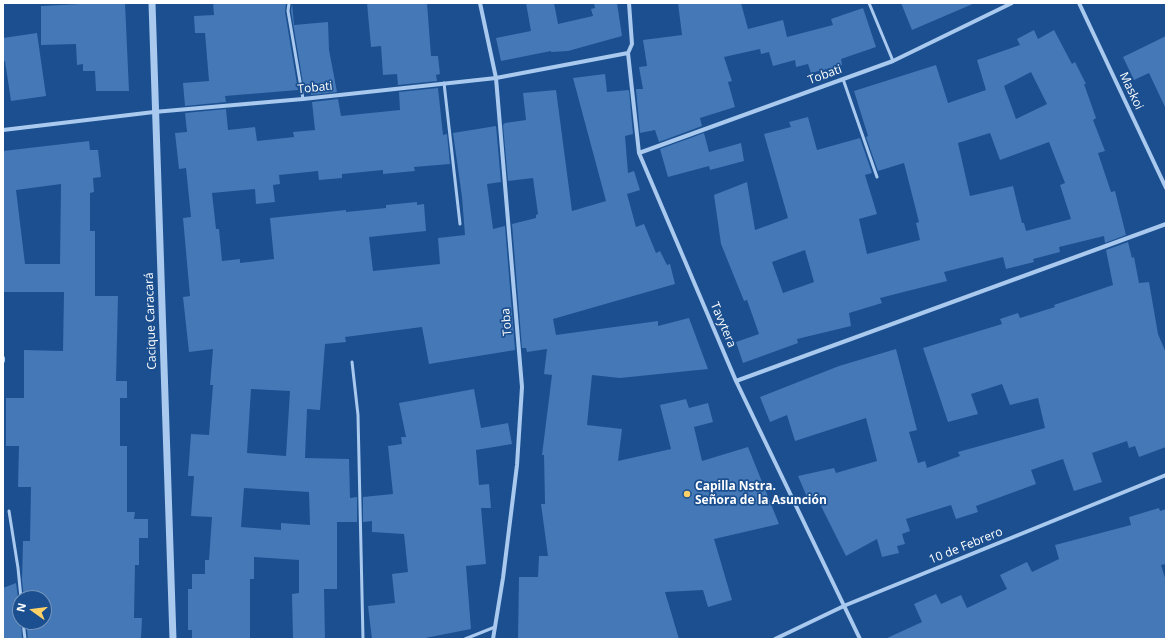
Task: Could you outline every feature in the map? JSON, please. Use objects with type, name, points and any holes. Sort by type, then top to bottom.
[{"type":"street","name":"Cacique Caracará","points":[[152,3],[154,112],[172,639]]},
{"type":"street","name":"Toba","points":[[480,3],[496,78],[522,387],[517,465],[503,578],[493,639]]},
{"type":"street","name":"Tavytera","points":[[629,3],[632,44],[628,52],[639,153],[736,382],[846,605],[860,639]]},
{"type":"street","name":"Tobati","points":[[639,153],[892,61],[1012,3]]},
{"type":"street","name":"Maskoi","points":[[1079,3],[1166,188]]},
{"type":"street","name":"Tobati","points":[[3,130],[154,112],[303,99],[496,78],[628,52]]},
{"type":"street","points":[[736,382],[1166,224]]},
{"type":"street","name":"10 de Febrero","points":[[775,639],[846,605],[1166,475]]},
{"type":"lane","points":[[289,3],[288,11],[303,99]]},
{"type":"lane","points":[[869,3],[892,61]]},
{"type":"lane","points":[[843,79],[877,177]]},
{"type":"lane","points":[[444,83],[460,224]]},
{"type":"lane","points":[[352,362],[358,416],[363,639]]},
{"type":"lane","points":[[9,511],[20,590]]},
{"type":"lane","points":[[465,639],[495,627]]},
{"type":"building","points":[[125,3],[129,91],[96,91],[95,71],[83,71],[83,64],[77,65],[76,44],[41,45],[41,6]]},
{"type":"building","points":[[213,3],[286,3],[285,12],[298,90],[225,96],[226,102],[185,106],[183,83],[209,81],[205,33],[195,33],[194,16],[214,15]]},
{"type":"building","points":[[292,3],[294,25],[328,22],[329,50],[337,92],[311,95],[311,89],[304,89],[291,11]]},
{"type":"building","points":[[367,3],[427,3],[431,56],[438,56],[440,74],[436,75],[437,81],[398,85],[397,74],[383,75],[381,46],[371,47]]},
{"type":"building","points":[[526,3],[554,3],[558,24],[593,16],[591,9],[595,8],[594,3],[617,3],[622,36],[568,51],[551,51],[501,61],[496,38],[531,31]]},
{"type":"building","points":[[678,3],[741,3],[748,29],[783,20],[787,37],[833,25],[831,19],[863,8],[876,47],[841,59],[842,65],[811,73],[808,64],[796,67],[795,60],[773,66],[769,52],[761,54],[760,49],[724,57],[732,81],[728,82],[735,107],[700,118],[702,126],[659,142],[655,130],[640,133],[636,89],[643,89],[639,67],[647,66],[643,40],[682,35]]},
{"type":"building","points":[[901,3],[975,3],[912,30]]},
{"type":"building","points":[[1034,30],[1038,39],[1054,30],[1072,64],[1075,62],[1086,84],[1084,84],[1096,118],[1093,120],[1105,151],[1098,153],[1111,192],[1115,191],[1126,235],[1105,243],[1104,236],[1059,247],[1060,252],[1033,259],[1034,262],[1006,269],[1003,257],[944,272],[947,281],[880,298],[882,303],[849,313],[851,326],[797,339],[798,343],[743,363],[736,342],[759,334],[747,300],[744,301],[721,244],[714,195],[747,182],[755,230],[788,218],[764,134],[791,127],[789,122],[808,117],[817,150],[860,138],[872,173],[865,175],[877,214],[859,219],[867,254],[920,240],[916,223],[919,222],[904,163],[878,171],[866,137],[868,136],[854,91],[936,65],[948,103],[986,90],[977,60],[1020,45],[1017,39]],"holes":[[[1031,72],[1047,104],[1016,119],[1004,86]],[[990,133],[1000,160],[1049,142],[1065,183],[1060,185],[1071,219],[1026,231],[1024,223],[1022,223],[1013,186],[970,196],[958,143]],[[805,250],[814,282],[783,293],[772,262]]]},
{"type":"building","points":[[37,33],[46,96],[11,101],[5,61],[3,62],[3,38]]},
{"type":"building","points":[[1166,36],[1166,109],[1149,73],[1134,80],[1123,57]]},
{"type":"building","points":[[605,74],[607,92],[629,90],[633,134],[625,136],[628,173],[634,171],[640,190],[627,194],[636,227],[644,224],[656,253],[660,251],[667,265],[670,264],[675,284],[553,319],[556,335],[658,321],[658,326],[689,318],[708,369],[620,378],[592,375],[587,425],[622,429],[618,461],[671,449],[660,405],[686,399],[689,408],[708,403],[713,422],[694,427],[702,461],[748,447],[779,524],[714,539],[732,600],[708,607],[703,590],[665,592],[679,639],[518,639],[519,577],[538,577],[539,556],[548,556],[541,504],[545,504],[544,455],[542,455],[552,375],[544,374],[547,349],[527,352],[526,348],[522,348],[512,224],[536,218],[536,215],[538,214],[533,178],[508,181],[503,125],[505,123],[526,120],[523,93],[556,90],[572,211],[606,201],[573,78]]},
{"type":"building","points":[[438,88],[443,135],[447,134],[450,164],[414,167],[415,171],[383,174],[383,170],[342,174],[342,178],[319,180],[318,171],[279,175],[280,184],[273,185],[275,202],[256,204],[255,189],[212,193],[216,229],[219,229],[222,261],[240,259],[240,263],[274,259],[270,218],[346,210],[346,212],[386,208],[386,205],[417,202],[417,205],[424,204],[426,231],[369,237],[373,271],[440,264],[438,238],[465,235],[462,197],[453,133],[496,126],[501,182],[487,184],[493,229],[505,226],[515,350],[429,364],[422,327],[345,337],[346,342],[325,344],[320,410],[307,409],[305,458],[349,459],[350,498],[357,497],[357,522],[337,522],[337,589],[324,589],[325,639],[293,639],[292,594],[299,593],[299,560],[254,557],[254,579],[250,579],[250,639],[192,639],[192,630],[188,630],[188,589],[192,589],[192,574],[205,574],[205,560],[209,560],[212,517],[191,516],[194,476],[188,476],[191,434],[209,435],[213,385],[210,385],[213,349],[189,352],[183,297],[190,296],[183,218],[191,217],[186,168],[179,169],[175,133],[187,132],[185,113],[226,109],[228,130],[255,127],[257,141],[294,137],[293,132],[315,130],[312,102],[338,99],[341,116],[400,110],[399,92]],"holes":[[[251,389],[290,391],[286,456],[247,453]],[[244,488],[309,492],[310,525],[281,523],[281,530],[241,527]]]},
{"type":"building","points":[[704,133],[709,152],[741,143],[744,161],[710,170],[709,166],[668,177],[660,149]]},
{"type":"building","points":[[89,141],[90,150],[98,150],[101,177],[93,178],[94,192],[90,193],[90,231],[95,231],[95,296],[118,296],[116,381],[127,381],[127,398],[120,398],[120,446],[127,446],[127,512],[135,512],[134,519],[148,519],[148,538],[139,538],[139,565],[135,565],[134,618],[142,618],[141,639],[28,639],[27,630],[52,630],[52,590],[23,590],[23,541],[30,541],[31,487],[18,487],[19,446],[6,446],[6,398],[24,398],[24,350],[63,351],[64,292],[3,292],[3,151]],"holes":[[[61,184],[60,264],[25,264],[16,190]]]},
{"type":"building","points":[[1128,242],[1132,258],[1134,257],[1139,283],[1149,282],[1158,334],[1166,353],[1166,447],[1139,457],[1135,446],[1129,448],[1127,441],[1092,453],[1102,482],[1074,491],[1063,459],[1031,470],[1036,484],[976,506],[978,512],[956,519],[951,505],[906,519],[910,531],[902,534],[905,544],[897,546],[899,553],[882,557],[877,539],[846,556],[819,502],[810,504],[798,476],[834,468],[836,473],[877,461],[866,418],[795,441],[787,415],[770,422],[760,397],[839,366],[896,349],[917,430],[909,432],[918,463],[925,461],[927,468],[960,456],[958,452],[1045,428],[1038,398],[1010,405],[1002,384],[971,394],[978,414],[948,422],[923,348],[1002,324],[1000,319],[1018,313],[1020,318],[1055,307],[1054,305],[1113,285],[1106,250]]},
{"type":"building","points":[[474,389],[481,428],[508,423],[512,444],[476,450],[479,485],[489,484],[491,508],[481,508],[486,564],[466,566],[471,629],[420,639],[372,639],[368,606],[395,603],[392,574],[408,572],[404,534],[372,532],[372,521],[363,522],[363,497],[393,494],[388,446],[402,444],[401,437],[406,437],[399,403]]},
{"type":"building","points":[[1159,508],[1160,511],[1166,509],[1166,564],[1161,565],[1166,581],[1166,639],[885,639],[922,622],[914,604],[936,594],[941,604],[961,595],[967,608],[1007,589],[1000,575],[1027,562],[1032,572],[1059,559],[1055,545],[1131,525],[1129,517]]},
{"type":"building","points":[[16,583],[17,590],[12,590],[12,630],[22,630],[22,639],[3,639],[3,588]]},
{"type":"place","name":"Capilla Nstra. Señora de la Asunción","points":[[687,494]]}]
